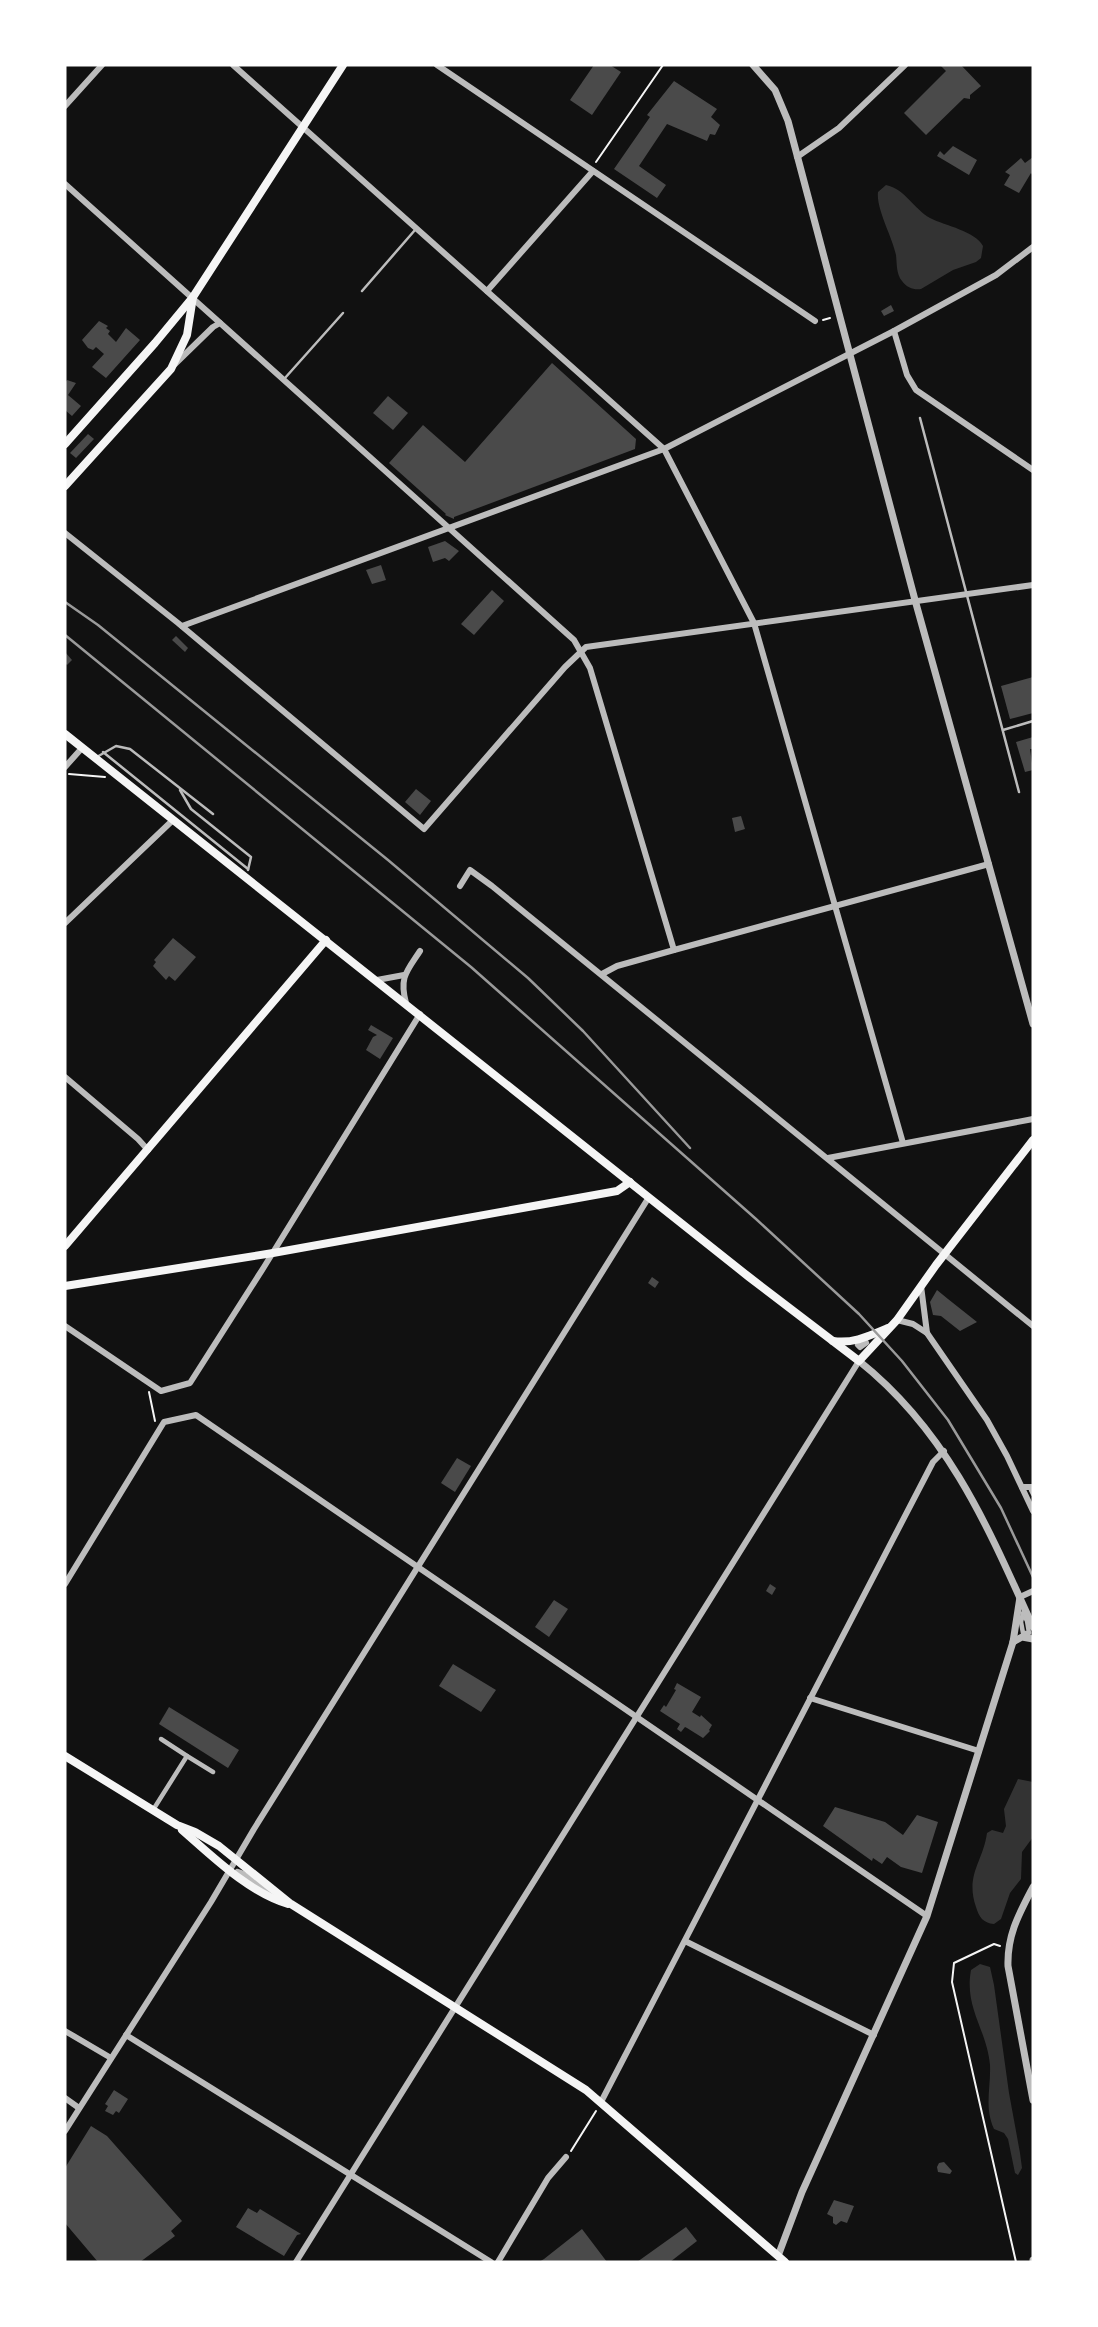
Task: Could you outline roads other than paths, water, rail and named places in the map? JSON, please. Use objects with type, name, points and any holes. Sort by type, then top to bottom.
[{"type":"main road","points":[[65,444],[193,297],[343,65]]},
{"type":"main road","points":[[65,486],[171,369],[187,335],[193,297]]},
{"type":"main road","points":[[65,734],[173,820],[246,873],[326,940],[859,1362],[894,1324],[1033,1140]]},
{"type":"main road","points":[[65,1245],[326,940]]},
{"type":"main road","points":[[65,1286],[272,1253],[617,1191],[630,1182]]},
{"type":"main road","points":[[832,1341],[843,1343],[860,1340],[894,1324]]},
{"type":"main road","points":[[65,1756],[177,1825],[201,1835],[237,1858],[291,1904],[601,2102],[781,2259]]},
{"type":"main road","points":[[177,1825],[230,1870],[272,1899],[291,1904]]},
{"type":"street","points":[[65,106],[102,65]]},
{"type":"street","points":[[233,65],[664,449],[754,624],[903,1143]]},
{"type":"street","points":[[437,65],[815,321]]},
{"type":"street","points":[[753,65],[768,79],[781,102],[1033,1024]]},
{"type":"street","points":[[797,157],[839,128],[905,65]]},
{"type":"street","points":[[487,291],[593,171]]},
{"type":"street","points":[[65,184],[575,640],[590,668],[674,950]]},
{"type":"street","points":[[182,626],[664,449],[894,331],[1006,269],[1033,247]]},
{"type":"street","points":[[171,369],[220,323]]},
{"type":"street","points":[[894,331],[909,381],[916,390],[1030,468],[1033,456]]},
{"type":"street","points":[[65,533],[182,626],[424,829],[581,650],[594,645],[1033,585]]},
{"type":"street","points":[[65,767],[82,748]]},
{"type":"street","points":[[65,923],[173,820]]},
{"type":"street","points":[[602,974],[617,966],[989,864]]},
{"type":"street","points":[[460,886],[470,870],[602,974],[1033,1326]]},
{"type":"street","points":[[406,1003],[402,987],[404,975],[420,951]]},
{"type":"street","points":[[377,980],[404,975]]},
{"type":"street","points":[[65,1326],[160,1391],[190,1383],[420,1014]]},
{"type":"street","points":[[65,1077],[148,1150]]},
{"type":"street","points":[[828,1158],[1033,1119]]},
{"type":"street","points":[[65,2131],[649,1197]]},
{"type":"street","points":[[921,1286],[928,1333]]},
{"type":"street","points":[[894,1324],[914,1324],[928,1333],[987,1420],[1032,1505]]},
{"type":"street","points":[[296,2262],[859,1362],[912,1409],[944,1451],[976,1507],[1033,1627]]},
{"type":"street","points":[[65,1584],[164,1422],[196,1415],[927,1916]]},
{"type":"street","points":[[601,2102],[933,1462],[944,1451]]},
{"type":"street","points":[[1022,1487],[1033,1490]]},
{"type":"street","points":[[1020,1597],[1033,1591]]},
{"type":"street","points":[[781,2259],[802,2192],[927,1916],[1013,1642],[1020,1597]]},
{"type":"street","points":[[1013,1642],[1024,1636],[1033,1639]]},
{"type":"street","points":[[810,1698],[979,1751]]},
{"type":"street","points":[[161,1739],[213,1772]]},
{"type":"street","points":[[152,1810],[187,1756]]},
{"type":"street","points":[[237,1871],[275,1896],[272,1898],[239,1874],[237,1871]]},
{"type":"street","points":[[1033,1886],[1013,1925],[1007,1953],[1033,2100]]},
{"type":"street","points":[[685,1941],[874,2035]]},
{"type":"street","points":[[65,2031],[111,2058]]},
{"type":"street","points":[[125,2035],[491,2262]]},
{"type":"street","points":[[65,2098],[79,2108]]},
{"type":"street","points":[[498,2262],[548,2178],[566,2157]]},
{"type":"lane","points":[[362,291],[416,228]]},
{"type":"lane","points":[[283,380],[343,313]]},
{"type":"lane","points":[[920,418],[1019,792]]},
{"type":"lane","points":[[1003,730],[1033,722]]},
{"type":"lane","points":[[95,758],[116,746],[130,749],[213,814]]},
{"type":"lane","points":[[103,752],[246,873],[251,857],[191,809],[179,787]]},
{"type":"railway","points":[[65,602],[98,625],[388,860],[528,978],[583,1031],[690,1148]]},
{"type":"railway","points":[[65,635],[471,967],[756,1219],[859,1314],[902,1361],[948,1420],[1001,1508],[1033,1577]]}]
